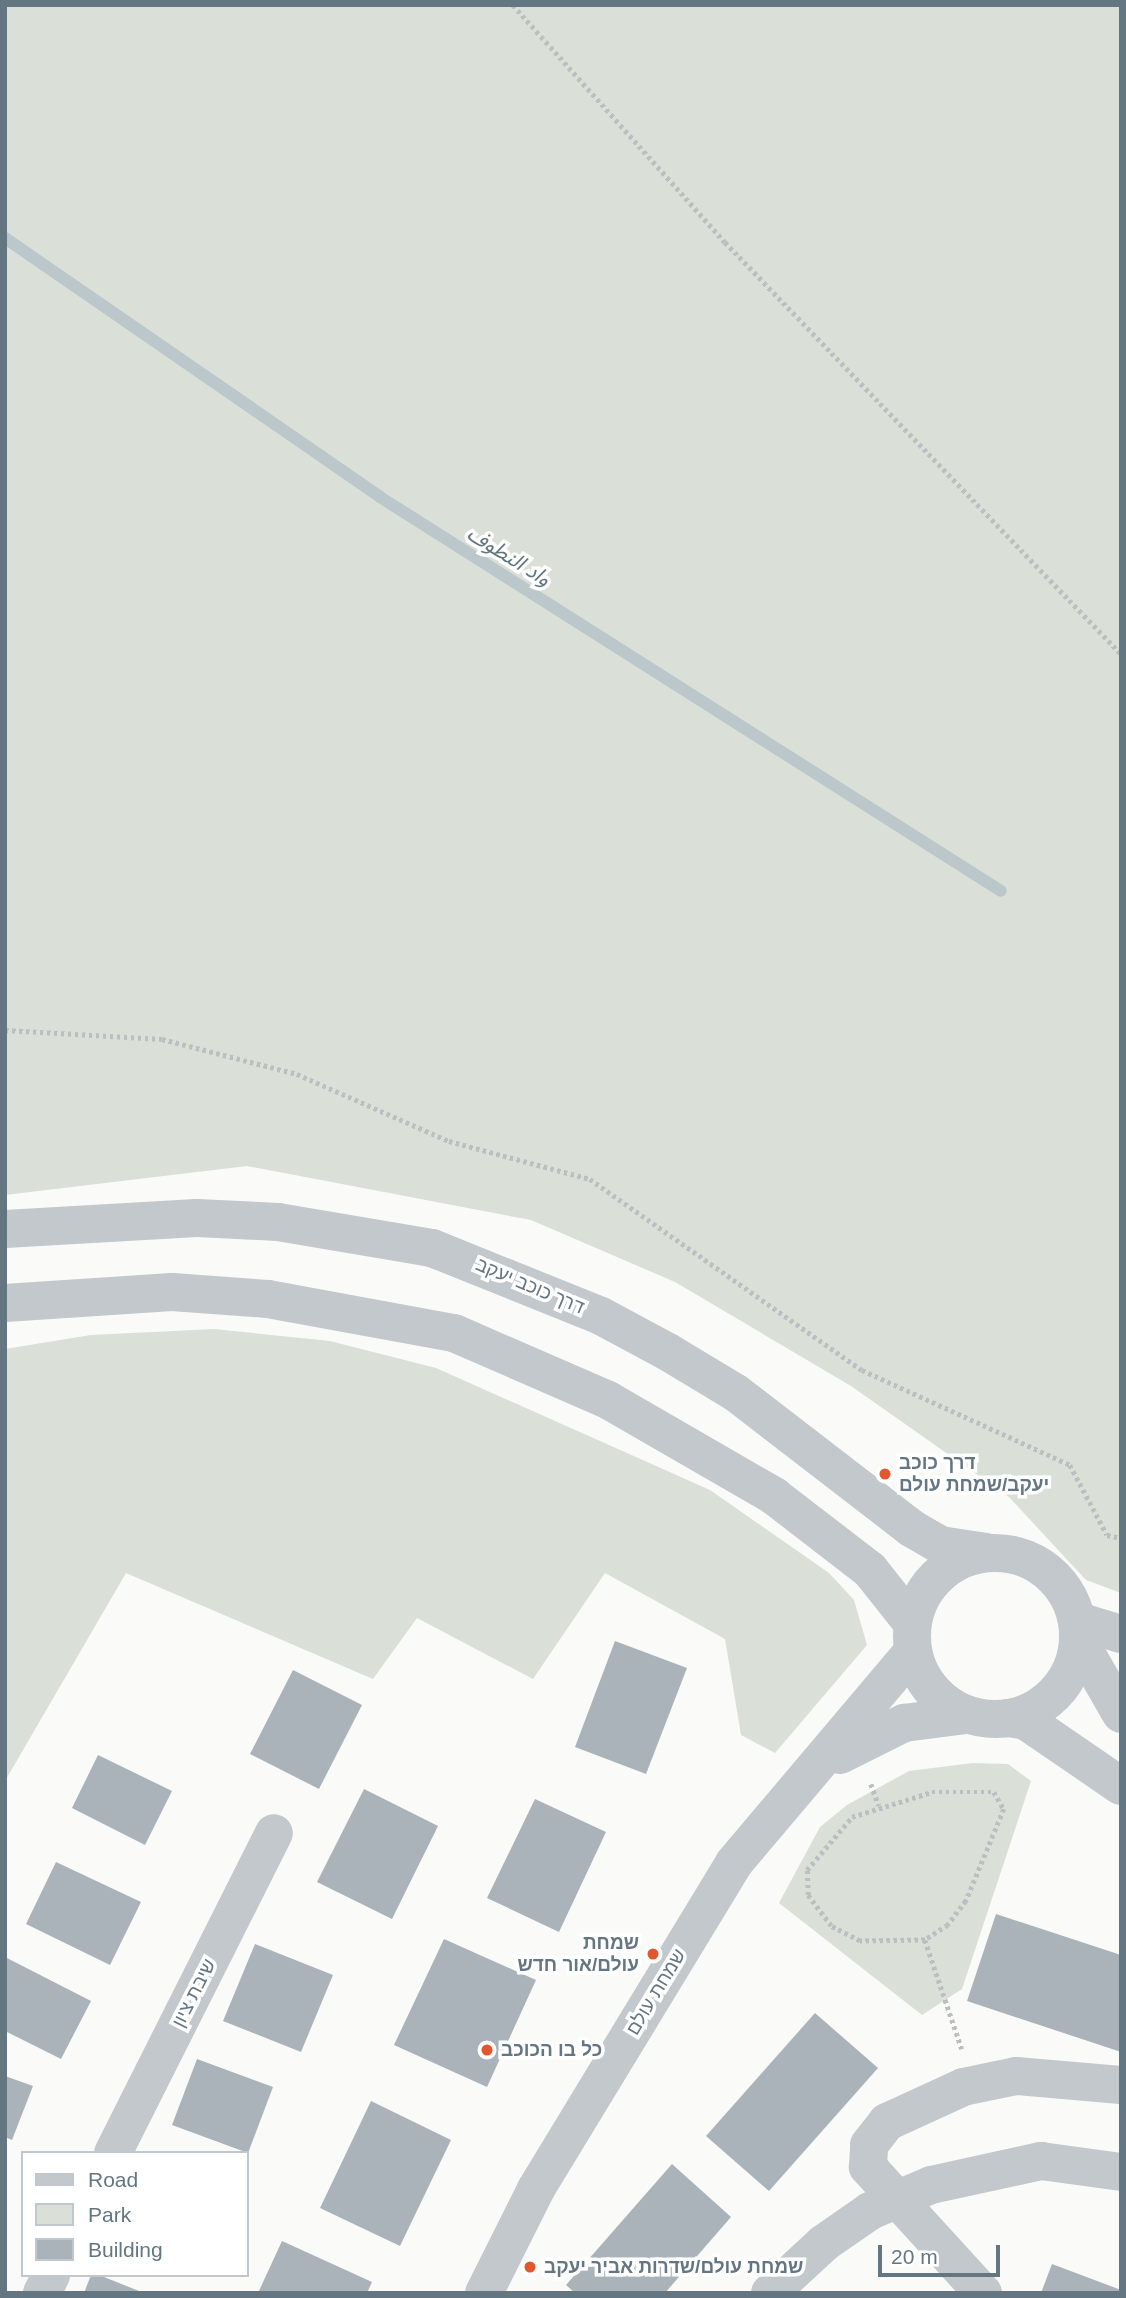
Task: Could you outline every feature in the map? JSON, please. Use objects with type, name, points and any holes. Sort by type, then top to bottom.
[{"type":"street","name":"דרך כוכב יעקב","points":[[5,1229],[197,1218],[278,1222],[432,1248],[601,1316],[668,1352],[747,1402],[911,1528],[940,1545],[986,1552]]},
{"type":"street","points":[[5,1303],[186,1293],[344,1310],[454,1333],[608,1400],[774,1496],[870,1570],[912,1637],[941,1701],[966,1715],[1026,1721],[1121,1786]]},
{"type":"street","points":[[912,1637],[921,1595],[940,1573],[986,1552],[1011,1553],[1055,1577],[1078,1631],[1121,1714]]},
{"type":"street","points":[[1078,1631],[1121,1634]]},
{"type":"street","points":[[1008,1718],[1049,1700],[1067,1678],[1078,1631]]},
{"type":"street","name":"שמחת עולם","points":[[484,2293],[536,2189],[734,1863],[806,1778],[912,1637]]},
{"type":"street","name":"שמחת עולם","points":[[806,1778],[863,1740],[904,1723],[966,1715]]},
{"type":"street","name":"שיבת ציון","points":[[114,2151],[274,1833]]},
{"type":"street","points":[[983,2293],[895,2200],[868,2166],[869,2145],[887,2122],[907,2110],[974,2084],[1016,2076],[1121,2085]]},
{"type":"street","points":[[770,2293],[824,2243],[895,2200],[987,2168],[1041,2161],[1121,2172]]},
{"type":"street","points":[[42,2293],[50,2277]]},
{"type":"path","points":[[513,5],[724,242],[1121,654]]},
{"type":"path","points":[[5,1030],[162,1039],[297,1074],[449,1141],[590,1179],[862,1370],[1070,1465],[1107,1535],[1121,1538]]},
{"type":"path","points":[[932,1792],[994,1793],[1004,1809],[966,1901],[948,1926],[925,1940],[860,1941],[831,1926],[808,1895],[807,1870],[852,1817],[879,1806],[932,1792]]},
{"type":"path","points":[[925,1940],[974,2084]]},
{"type":"green space","points":[[5,5],[1121,5],[1121,1593],[1086,1580],[1009,1497],[851,1386],[675,1282],[531,1220],[247,1166],[5,1195]]},
{"type":"green space","points":[[214,1329],[330,1341],[436,1368],[710,1490],[829,1573],[854,1600],[867,1645],[775,1753],[741,1735],[725,1639],[605,1573],[533,1679],[417,1618],[373,1679],[126,1573],[5,1781],[5,1349],[91,1335]]},
{"type":"green space","points":[[973,1763],[1008,1764],[1031,1781],[962,1989],[922,2015],[779,1903],[820,1827],[847,1805],[909,1771]]},
{"type":"building","points":[[615,1641],[687,1668],[646,1774],[575,1747]]},
{"type":"building","points":[[293,1670],[362,1705],[319,1789],[250,1754]]},
{"type":"building","points":[[98,1755],[172,1791],[145,1845],[72,1808]]},
{"type":"building","points":[[364,1789],[438,1826],[392,1919],[317,1882]]},
{"type":"building","points":[[535,1799],[606,1832],[559,1932],[487,1898]]},
{"type":"building","points":[[56,1862],[141,1902],[110,1965],[26,1924]]},
{"type":"building","points":[[996,1914],[1121,1955],[1121,2052],[967,2001]]},
{"type":"building","points":[[444,1939],[536,1980],[487,2087],[394,2045]]},
{"type":"building","points":[[255,1944],[333,1975],[301,2052],[223,2021]]},
{"type":"building","points":[[5,1957],[91,2001],[61,2059],[5,2031]]},
{"type":"building","points":[[815,2013],[878,2068],[769,2191],[706,2136]]},
{"type":"building","points":[[197,2059],[273,2087],[248,2153],[172,2125]]},
{"type":"building","points":[[5,2076],[33,2086],[12,2140],[5,2137]]},
{"type":"building","points":[[371,2101],[451,2140],[400,2246],[320,2208]]},
{"type":"building","points":[[672,2164],[731,2217],[665,2293],[575,2293],[566,2285]]},
{"type":"building","points":[[282,2241],[372,2282],[367,2293],[258,2293]]},
{"type":"building","points":[[1052,2264],[1121,2290],[1121,2293],[1041,2293]]},
{"type":"building","points":[[90,2277],[104,2277],[144,2293],[84,2293]]},
{"type":"waterway","name":"واد النطوف","points":[[5,238],[380,497],[1001,891]]},
{"type":"place","name":"דרך כוכב יעקב/שמחת עולם","points":[[885,1474]]},
{"type":"place","name":"שמחת עולם/אור חדש","points":[[653,1954]]},
{"type":"place","name":"כל בו הכוכב","points":[[487,2050]]},
{"type":"place","name":"שמחת עולם/שדרות אביר יעקב","points":[[530,2267]]}]
